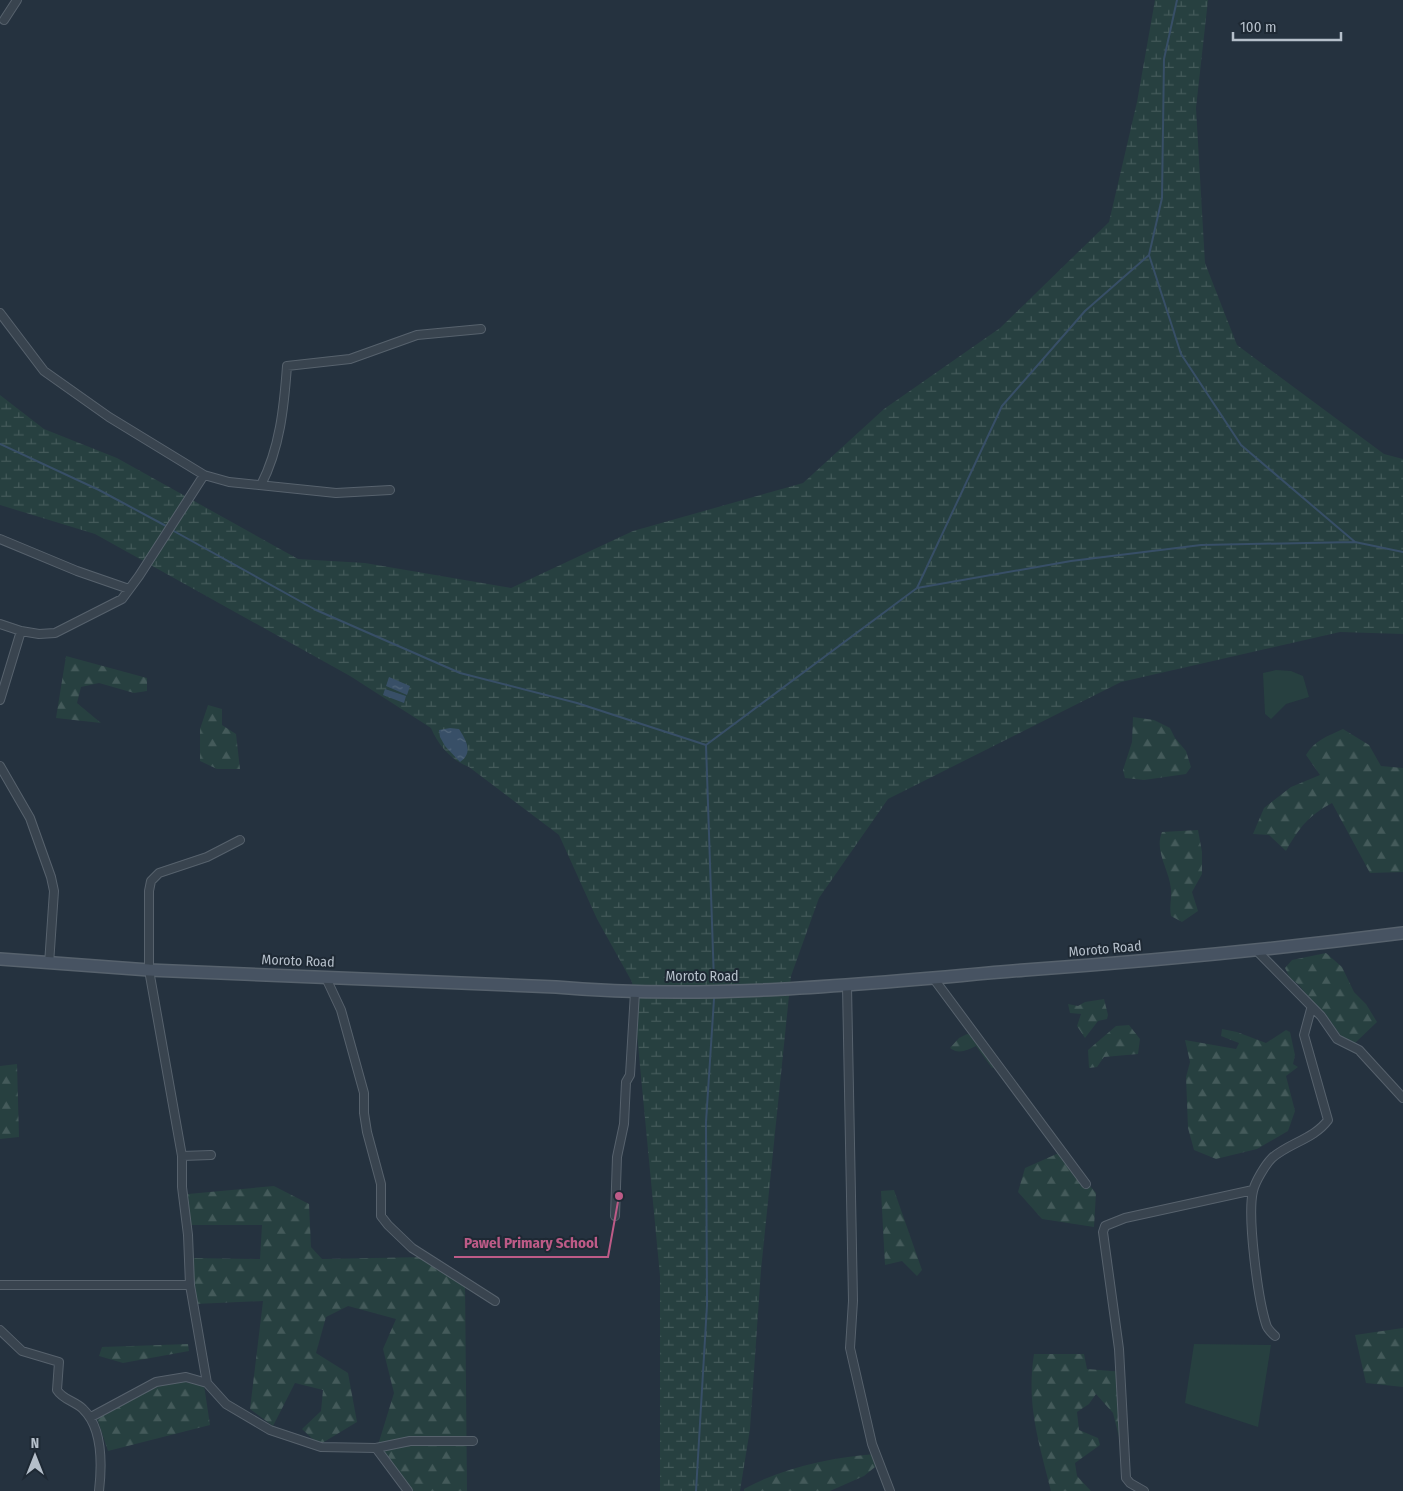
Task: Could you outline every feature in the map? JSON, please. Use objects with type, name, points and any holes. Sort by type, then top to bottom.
[{"type":"main road","name":"Moroto Road","points":[[0,959],[149,970],[635,992],[754,991],[934,979],[1256,950],[1403,933]]},
{"type":"street","points":[[4,20],[17,0]]},
{"type":"street","points":[[0,313],[44,371],[110,417],[204,475],[229,482],[336,493],[390,490]]},
{"type":"street","points":[[261,485],[274,457],[278,441],[284,406],[287,366],[350,359],[417,335],[481,329]]},
{"type":"street","points":[[0,624],[21,631],[39,634],[56,632],[114,604],[129,589],[204,475]]},
{"type":"street","points":[[0,539],[77,571],[129,589]]},
{"type":"street","points":[[0,700],[21,631]]},
{"type":"street","points":[[0,766],[30,818],[51,877],[54,890],[49,964]]},
{"type":"street","points":[[207,1383],[190,1285],[188,1235],[182,1187],[182,1156],[149,970],[149,891],[154,877],[213,854],[240,840]]},
{"type":"street","points":[[1256,950],[1312,1009],[1321,1016],[1337,1039],[1359,1050],[1373,1063],[1403,1098]]},
{"type":"street","points":[[326,978],[341,1010],[364,1093],[364,1113],[367,1132],[381,1184],[381,1216],[412,1248],[495,1301]]},
{"type":"street","points":[[934,979],[1086,1184]]},
{"type":"street","points":[[847,986],[853,1301],[850,1348],[872,1444],[890,1491]]},
{"type":"street","points":[[615,1216],[617,1157],[624,1124],[626,1082],[630,1075],[635,992]]},
{"type":"street","points":[[1275,1336],[1266,1326],[1263,1311],[1253,1238],[1253,1190],[1271,1159],[1322,1129],[1328,1120],[1304,1035],[1312,1009]]},
{"type":"street","points":[[182,1156],[212,1155]]},
{"type":"street","points":[[1144,1491],[1130,1483],[1126,1478],[1119,1349],[1103,1232],[1105,1226],[1125,1218],[1253,1190]]},
{"type":"street","points":[[0,1285],[190,1285]]},
{"type":"street","points":[[0,1330],[22,1351],[59,1362],[57,1390],[81,1407],[94,1422],[100,1454],[99,1491]]},
{"type":"street","points":[[91,1417],[156,1382],[186,1377],[207,1383],[226,1404],[270,1430],[320,1447],[376,1448],[410,1441],[473,1441]]},
{"type":"street","points":[[376,1448],[408,1491]]},
{"type":"green space","points":[[1155,0],[1208,0],[1196,108],[1205,263],[1237,345],[1384,454],[1403,459],[1403,634],[1340,632],[1121,682],[888,799],[819,898],[791,976],[761,1270],[750,1429],[740,1491],[660,1491],[660,1276],[632,982],[597,919],[559,835],[469,767],[451,757],[431,728],[350,676],[95,534],[0,505],[0,395],[44,429],[117,458],[298,559],[365,563],[511,588],[633,531],[803,483],[884,409],[1000,328],[1109,222],[1137,102]]},
{"type":"green space","points":[[66,656],[147,678],[147,691],[134,693],[99,683],[81,687],[77,703],[101,723],[56,718]]},
{"type":"green space","points":[[1276,670],[1291,671],[1303,676],[1309,697],[1286,704],[1271,719],[1265,714],[1263,673]]},
{"type":"green space","points":[[208,705],[222,709],[222,725],[236,734],[240,769],[217,769],[200,761],[200,729]]},
{"type":"green space","points":[[1133,717],[1154,720],[1170,728],[1175,738],[1186,751],[1191,767],[1186,774],[1144,780],[1125,778],[1123,770],[1132,742]]},
{"type":"green space","points":[[1343,729],[1369,745],[1381,766],[1403,768],[1403,872],[1370,873],[1332,803],[1305,823],[1286,851],[1269,835],[1253,834],[1264,808],[1291,787],[1320,775],[1306,755],[1318,742]]},
{"type":"green space","points":[[1198,830],[1202,852],[1202,874],[1192,892],[1198,911],[1182,922],[1171,916],[1170,882],[1161,853],[1160,839],[1162,832]]},
{"type":"green space","points":[[1326,953],[1342,967],[1354,992],[1366,1004],[1377,1022],[1355,1043],[1341,1036],[1324,1012],[1290,978],[1285,968],[1292,960]]},
{"type":"green space","points":[[1104,999],[1108,1015],[1107,1019],[1098,1021],[1085,1038],[1077,1026],[1081,1014],[1070,1013],[1068,1004],[1078,1006],[1085,1002]]},
{"type":"green space","points":[[1129,1025],[1140,1039],[1138,1054],[1104,1057],[1097,1067],[1089,1068],[1088,1050],[1116,1026]]},
{"type":"green space","points":[[1222,1029],[1237,1032],[1266,1043],[1286,1030],[1290,1032],[1295,1055],[1293,1064],[1298,1067],[1286,1076],[1295,1111],[1288,1131],[1257,1149],[1216,1159],[1194,1150],[1188,1128],[1186,1077],[1190,1062],[1185,1040],[1236,1049],[1239,1043],[1221,1036]]},
{"type":"green space","points":[[967,1034],[972,1035],[997,1066],[992,1068],[976,1046],[960,1051],[950,1048],[959,1038]]},
{"type":"green space","points":[[17,1064],[19,1137],[0,1139],[0,1066]]},
{"type":"green space","points":[[1061,1152],[1096,1193],[1094,1227],[1042,1219],[1018,1192],[1025,1168]]},
{"type":"green space","points":[[274,1186],[309,1204],[311,1247],[322,1259],[425,1257],[465,1280],[467,1491],[410,1491],[378,1445],[394,1393],[383,1349],[396,1319],[348,1306],[326,1317],[316,1353],[348,1373],[357,1422],[319,1445],[302,1429],[321,1411],[323,1390],[295,1383],[273,1426],[250,1409],[263,1301],[195,1304],[190,1258],[260,1259],[262,1225],[189,1225],[188,1194]]},
{"type":"green space","points":[[894,1190],[922,1270],[917,1276],[902,1261],[885,1265],[881,1191]]},
{"type":"green space","points":[[1403,1328],[1403,1387],[1366,1383],[1355,1335]]},
{"type":"green space","points":[[188,1344],[189,1351],[123,1363],[99,1356],[102,1347]]},
{"type":"green space","points":[[1194,1344],[1271,1345],[1258,1427],[1185,1403]]},
{"type":"green space","points":[[1034,1354],[1084,1354],[1087,1369],[1124,1372],[1119,1437],[1113,1413],[1096,1394],[1089,1404],[1077,1412],[1079,1430],[1098,1438],[1100,1445],[1075,1463],[1077,1476],[1091,1491],[1051,1491],[1038,1440],[1033,1407],[1032,1373]]},
{"type":"green space","points":[[166,1379],[204,1385],[210,1425],[108,1451],[97,1418],[115,1400]]},
{"type":"green space","points":[[876,1454],[880,1463],[864,1476],[830,1491],[744,1491],[744,1489],[791,1469],[842,1458]]},
{"type":"water","points":[[389,677],[410,686],[407,695],[386,686]]},
{"type":"water","points":[[385,689],[406,696],[404,703],[383,695]]},
{"type":"water","points":[[459,729],[467,746],[467,755],[460,762],[445,746],[440,737],[439,730]]},
{"type":"waterway","points":[[917,588],[1002,406],[1085,311],[1149,255],[1162,198],[1164,59],[1177,0]]},
{"type":"waterway","points":[[1149,255],[1181,354],[1241,445],[1355,542]]},
{"type":"waterway","points":[[0,444],[99,490],[168,527]]},
{"type":"waterway","points":[[172,530],[316,610],[460,673],[577,703],[706,745]]},
{"type":"waterway","points":[[706,745],[917,588],[1071,561],[1201,545],[1355,542],[1403,552]]},
{"type":"waterway","points":[[706,745],[714,982]]},
{"type":"waterway","points":[[696,1491],[707,1305],[706,1122],[714,999]]},
{"type":"place","name":"Pawel Primary School","points":[[619,1196]]}]
